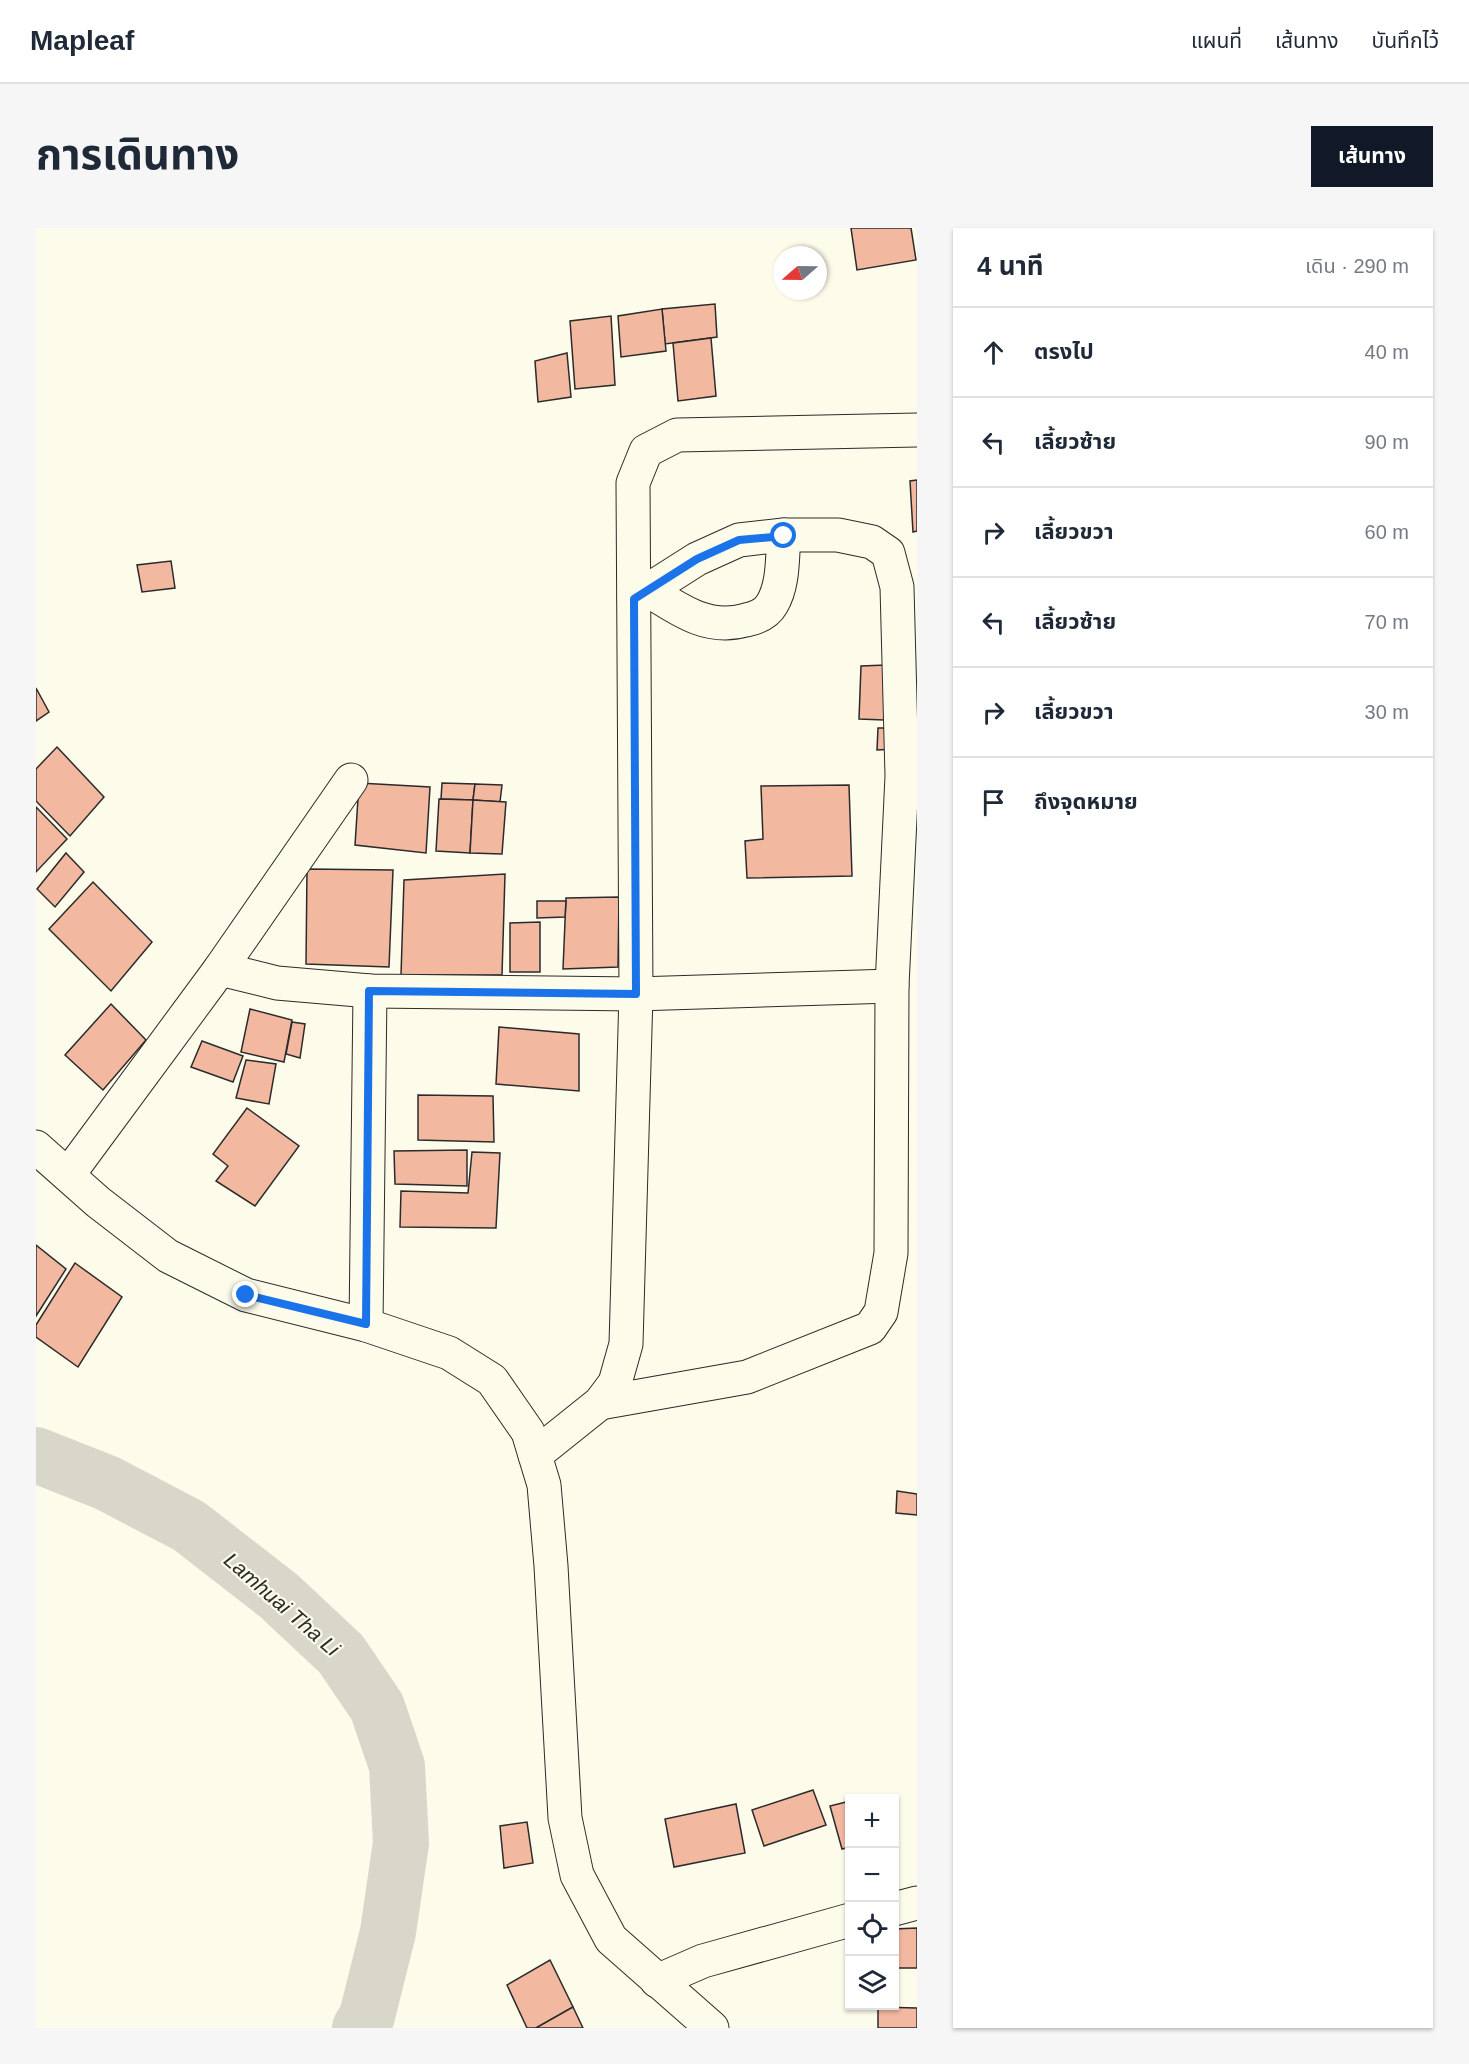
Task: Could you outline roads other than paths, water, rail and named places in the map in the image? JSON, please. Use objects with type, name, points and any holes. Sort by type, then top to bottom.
[{"type":"street","points":[[535,1455],[600,1403],[615,1383],[626,1344],[636,994],[641,595],[633,483],[646,451],[677,435],[917,430]]},
{"type":"street","points":[[600,1403],[747,1377],[870,1328],[881,1312],[891,1253],[892,986],[902,776],[897,587],[888,553],[872,542],[838,535],[739,540],[697,559],[641,595]]},
{"type":"street","points":[[641,595],[712,624],[732,624],[758,617],[772,604],[781,576],[784,536]]},
{"type":"street","points":[[68,1175],[220,969],[351,780]]},
{"type":"street","points":[[220,969],[277,983],[369,991],[636,994],[892,986]]},
{"type":"street","points":[[366,1324],[369,991]]},
{"type":"street","points":[[36,1147],[98,1202],[178,1261],[246,1295],[366,1324],[449,1353],[492,1380],[528,1432],[544,1485],[566,1818],[577,1875],[611,1940],[712,2028]]},
{"type":"street","points":[[899,1908],[917,1903]]},
{"type":"street","points":[[657,1981],[703,1961],[845,1921]]},
{"type":"waterway","name":"Lamhuai Tha Li","points":[[36,1455],[107,1483],[189,1526],[279,1596],[341,1654],[377,1707],[397,1766],[401,1843],[388,1932],[367,2016],[360,2028]]}]
